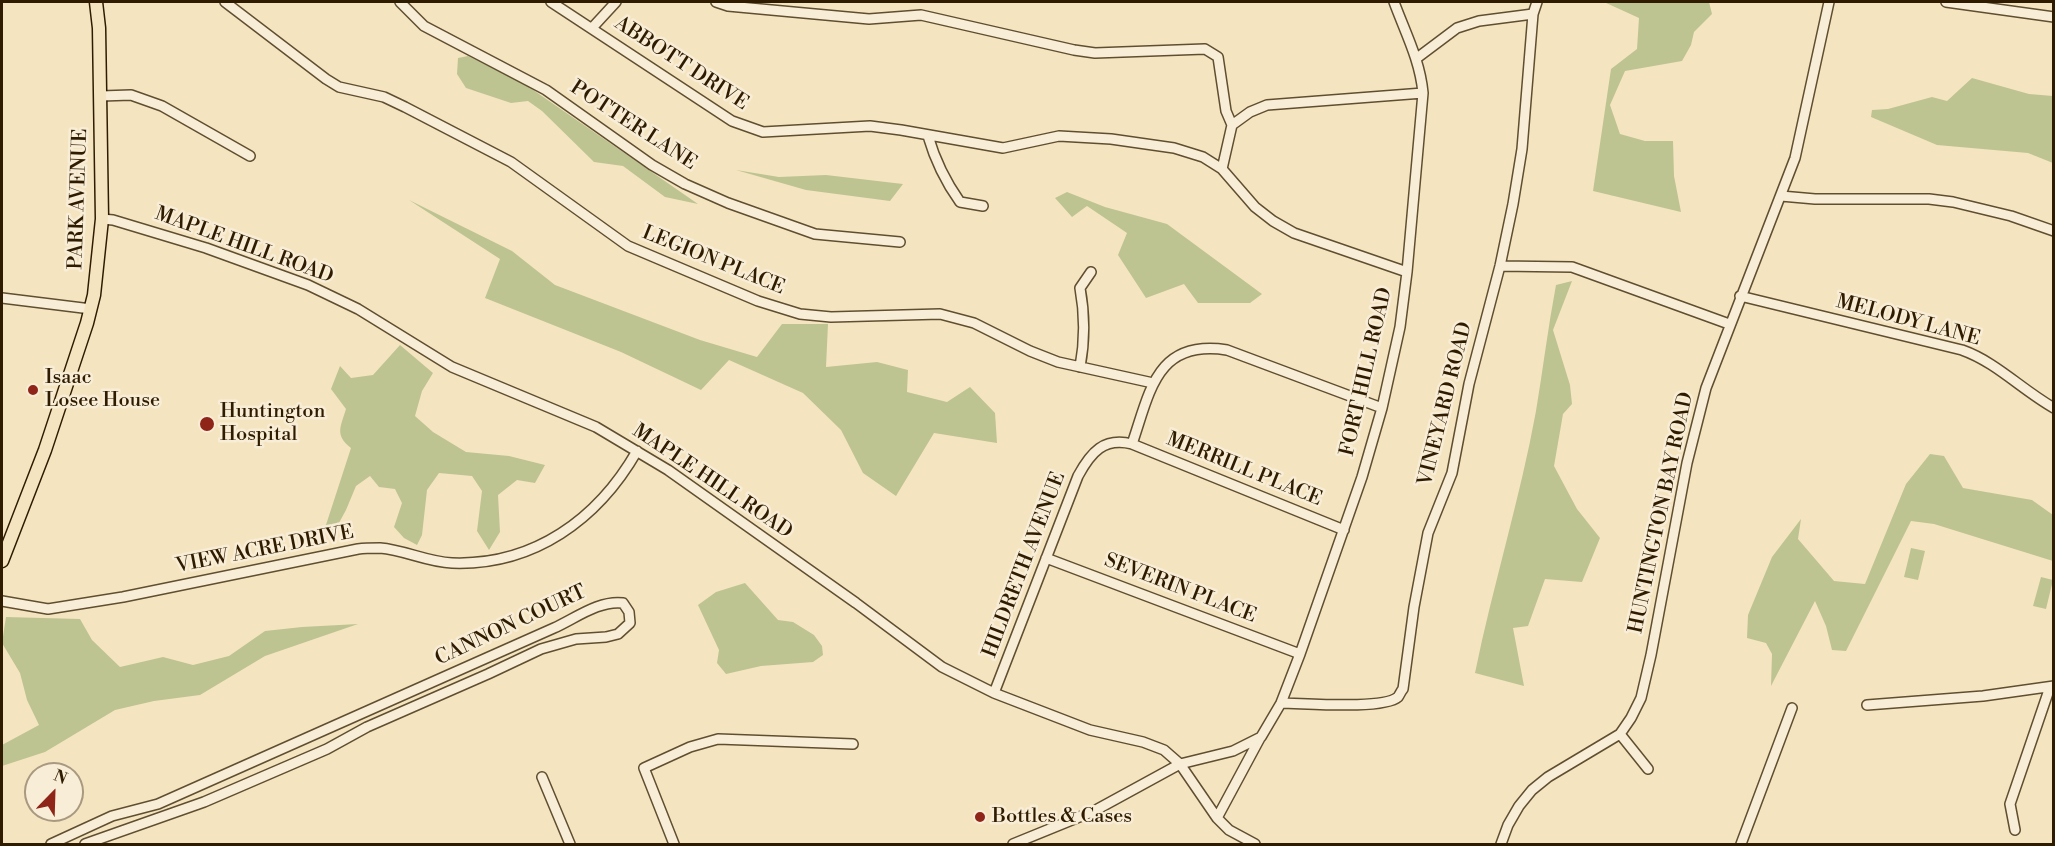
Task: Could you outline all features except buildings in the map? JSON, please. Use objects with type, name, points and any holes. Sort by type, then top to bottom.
[{"type":"main road","name":"PARK AVENUE","points":[[2,561],[45,450],[91,309],[98,269],[102,219],[99,21],[96,2]]},
{"type":"street","name":"LEGION PLACE","points":[[225,2],[339,87],[384,98],[511,162],[628,246],[758,301],[801,314],[831,317],[940,314],[974,323],[1058,362],[1153,383]]},
{"type":"street","name":"POTTER LANE","points":[[400,2],[424,26],[546,90],[652,165],[685,184],[728,203],[815,234],[900,242]]},
{"type":"street","name":"ABBOTT DRIVE","points":[[551,2],[732,122],[747,128],[763,132],[870,126],[1003,148],[1059,136],[1111,139],[1174,148],[1203,158],[1222,170],[1255,207],[1287,229],[1407,272]]},
{"type":"street","points":[[592,28],[616,2]]},
{"type":"street","points":[[716,2],[728,6],[869,19],[921,15],[1095,53],[1205,49],[1218,57],[1226,111],[1232,125],[1222,170]]},
{"type":"street","name":"FORT HILL ROAD","points":[[1216,818],[1281,703],[1300,654],[1344,530],[1382,408],[1400,327],[1407,272],[1422,93],[1417,58],[1394,2]]},
{"type":"street","name":"VINEYARD ROAD","points":[[1281,703],[1353,705],[1387,701],[1397,697],[1403,689],[1414,607],[1428,533],[1452,473],[1469,384],[1500,266],[1522,149],[1533,14],[1537,2]]},
{"type":"street","name":"HUNTINGTON BAY ROAD","points":[[1501,844],[1508,825],[1532,790],[1548,777],[1620,734],[1641,698],[1687,463],[1706,388],[1795,158],[1829,2]]},
{"type":"street","points":[[1946,2],[2054,17]]},
{"type":"street","points":[[1417,58],[1457,28],[1479,21],[1533,14]]},
{"type":"street","points":[[1232,125],[1250,112],[1267,105],[1422,93]]},
{"type":"street","points":[[100,96],[131,95],[162,105],[250,156]]},
{"type":"street","points":[[928,136],[948,186],[960,202],[983,206]]},
{"type":"street","points":[[1781,196],[1815,199],[1929,199],[1953,202],[2011,216],[2054,231]]},
{"type":"street","name":"MAPLE HILL ROAD","points":[[102,219],[189,242],[308,285],[358,309],[452,367],[596,427],[668,470],[942,667],[994,693],[1090,730],[1143,742],[1172,755],[1216,818],[1229,830],[1255,844]]},
{"type":"street","points":[[1500,266],[1572,267],[1729,324]]},
{"type":"street","points":[[1080,367],[1084,342],[1084,311],[1080,288],[1091,272]]},
{"type":"street","name":"MELODY LANE","points":[[1740,296],[1978,356],[2024,390],[2054,408]]},
{"type":"street","points":[[2,298],[91,309]]},
{"type":"street","points":[[1132,444],[1153,383],[1160,371],[1178,356],[1201,348],[1227,350],[1382,408]]},
{"type":"street","name":"HILDRETH AVENUE","points":[[994,693],[1085,462],[1106,444],[1119,441],[1132,444]]},
{"type":"street","name":"MERRILL PLACE","points":[[1132,444],[1344,530]]},
{"type":"street","name":"VIEW ACRE DRIVE","points":[[2,601],[48,609],[123,597],[357,549],[381,548],[451,563],[479,562],[508,557],[540,545],[589,513],[610,492],[638,451]]},
{"type":"street","name":"SEVERIN PLACE","points":[[1047,558],[1300,654]]},
{"type":"street","name":"CANNON COURT","points":[[51,844],[65,842],[112,816],[158,804],[498,653],[601,604],[623,603],[628,612],[630,623],[618,634],[606,638],[576,639],[541,649],[358,732],[327,749],[227,792],[85,844]]},
{"type":"street","points":[[498,653],[504,667]]},
{"type":"street","points":[[1868,705],[1983,696],[2052,686],[2010,804],[2014,830]]},
{"type":"street","points":[[1741,844],[1792,708]]},
{"type":"street","points":[[351,718],[358,732]]},
{"type":"street","points":[[1620,734],[1648,769]]},
{"type":"street","points":[[1013,844],[1094,811],[1180,764],[1233,751],[1261,737]]},
{"type":"street","points":[[674,844],[644,768],[690,747],[718,739],[853,744]]},
{"type":"street","points":[[219,777],[227,792]]},
{"type":"street","points":[[542,777],[570,844]]},
{"type":"street","points":[[137,809],[144,823]]},
{"type":"green space","points":[[1604,2],[1709,2],[1712,14],[1694,32],[1691,45],[1682,61],[1625,71],[1610,105],[1620,134],[1645,141],[1673,141],[1674,176],[1681,212],[1593,191],[1611,69],[1637,49],[1639,18]]},
{"type":"green space","points":[[468,56],[526,85],[698,204],[665,197],[623,166],[594,162],[542,111],[528,101],[511,103],[466,88],[457,74],[458,58]]},
{"type":"green space","points":[[1972,78],[2029,94],[2053,96],[2053,163],[2028,153],[1937,145],[1871,117],[1872,110],[1888,109],[1932,97],[1947,101]]},
{"type":"green space","points":[[736,170],[779,177],[826,175],[903,184],[890,201],[806,190]]},
{"type":"green space","points":[[1067,192],[1105,207],[1167,224],[1262,294],[1250,303],[1198,303],[1184,284],[1146,298],[1118,255],[1127,233],[1087,206],[1072,217],[1055,198]]},
{"type":"green space","points":[[409,200],[512,251],[555,285],[700,340],[757,357],[782,324],[828,324],[826,367],[877,362],[908,370],[907,392],[947,402],[970,387],[995,413],[997,443],[934,433],[896,496],[863,473],[841,430],[803,393],[729,360],[701,390],[621,352],[485,298],[500,259]]},
{"type":"green space","points":[[1572,281],[1553,330],[1570,385],[1572,404],[1563,414],[1554,466],[1577,509],[1600,538],[1582,582],[1545,579],[1528,626],[1513,628],[1524,686],[1475,673],[1530,444],[1556,285]]},
{"type":"green space","points":[[400,345],[433,373],[422,391],[415,416],[433,432],[466,452],[509,456],[545,465],[535,483],[517,480],[498,495],[500,532],[489,550],[477,531],[482,491],[472,476],[439,473],[427,490],[422,535],[417,545],[404,538],[394,527],[402,503],[395,489],[379,487],[370,476],[356,486],[334,532],[324,531],[351,448],[342,439],[340,430],[346,409],[331,389],[340,366],[351,378],[373,375]]},
{"type":"green space","points":[[1930,454],[1944,456],[1963,488],[2032,500],[2053,515],[2053,561],[1934,524],[1911,521],[1846,651],[1832,650],[1826,626],[1815,601],[1771,686],[1772,654],[1766,643],[1747,638],[1748,615],[1772,557],[1801,519],[1798,539],[1834,581],[1865,584],[1906,484]]},
{"type":"green space","points":[[1911,548],[1925,551],[1918,580],[1904,577]]},
{"type":"green space","points":[[2041,577],[2053,580],[2046,609],[2033,606]]},
{"type":"green space","points":[[745,583],[778,620],[793,622],[814,635],[822,646],[823,655],[813,662],[761,666],[726,674],[717,663],[719,650],[698,605],[716,592]]},
{"type":"green space","points":[[6,617],[80,619],[92,640],[120,667],[163,657],[193,665],[229,656],[265,631],[358,624],[265,656],[200,695],[154,701],[115,710],[45,752],[2,766],[2,745],[39,725],[27,700],[20,673],[2,643]]},
{"type":"place","name":"Isaac Losee House","points":[[33,390]]},
{"type":"place","name":"Huntington Hospital","points":[[207,424]]},
{"type":"place","name":"Bottles & Cases","points":[[980,817]]}]
